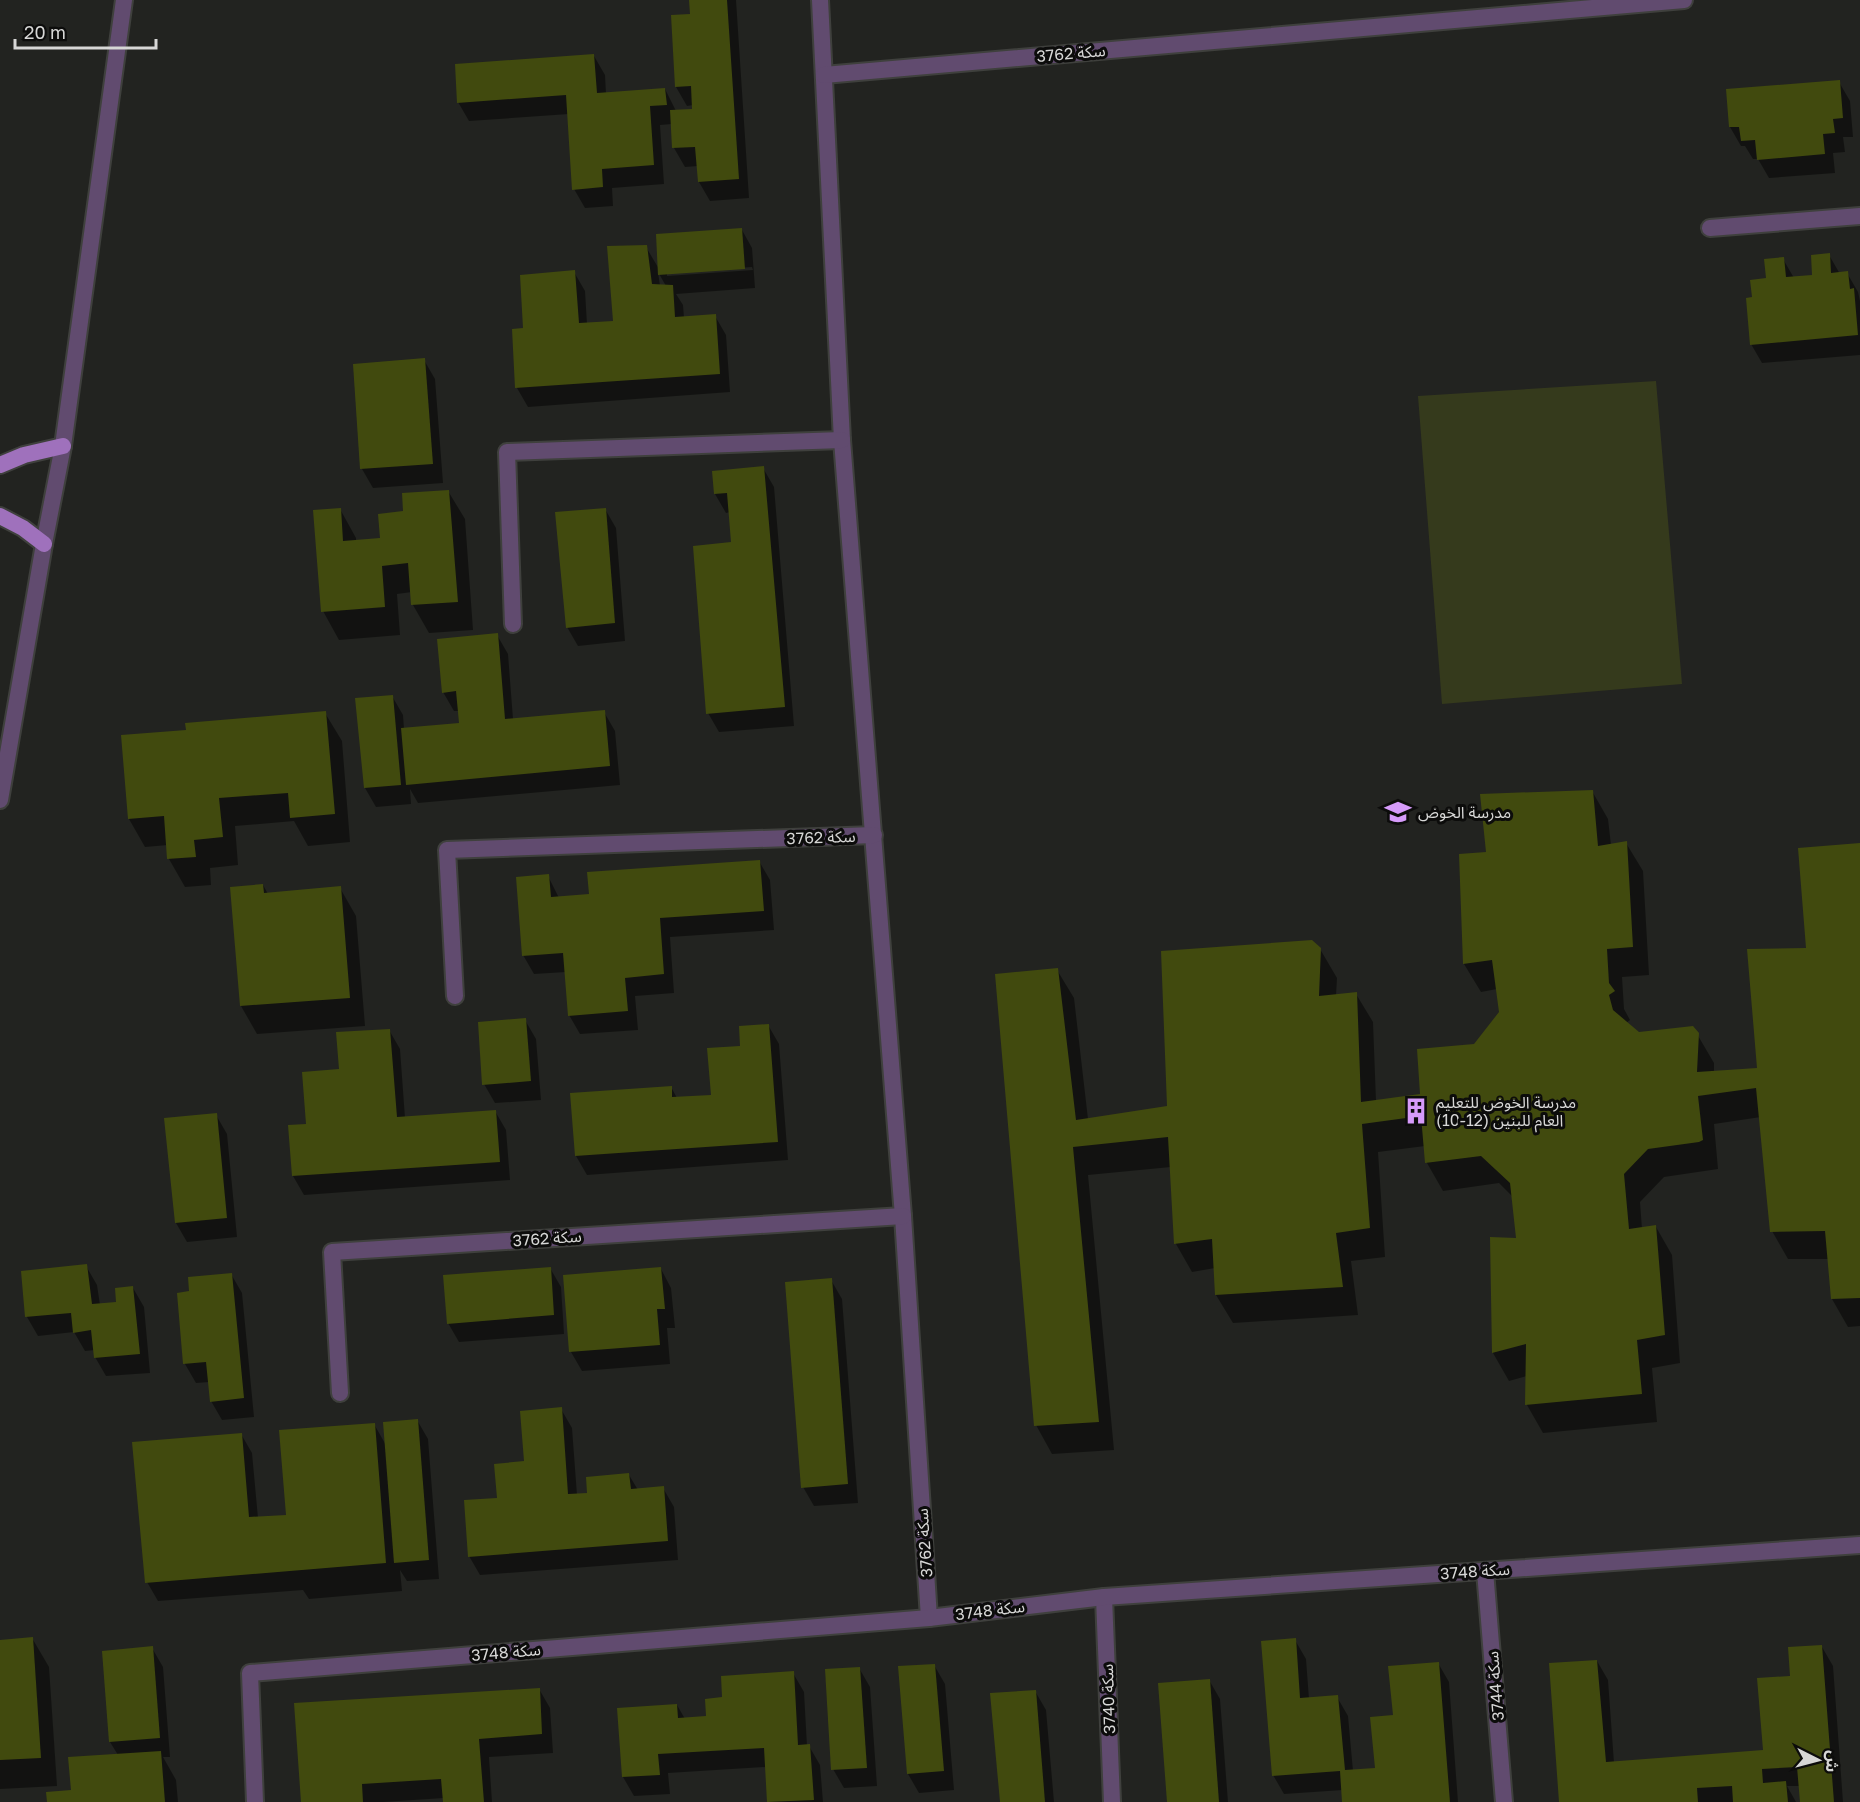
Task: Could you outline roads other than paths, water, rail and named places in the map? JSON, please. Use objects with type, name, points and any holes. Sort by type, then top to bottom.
[{"type":"main road","points":[[0,465],[24,455],[63,446]]},
{"type":"main road","points":[[0,516],[23,528],[44,544]]},
{"type":"street","points":[[0,800],[63,446],[124,0]]},
{"type":"street","points":[[820,0],[824,75]]},
{"type":"street","name":"سكة 3762","points":[[929,1618],[903,1216],[842,440],[824,75],[1684,0]]},
{"type":"street","points":[[1710,228],[1860,216]]},
{"type":"street","points":[[513,624],[507,452],[842,440]]},
{"type":"street","name":"سكة 3762","points":[[455,996],[447,850],[874,835]]},
{"type":"street","name":"سكة 3762","points":[[340,1393],[332,1251],[903,1216]]},
{"type":"street","name":"سكة 3748","points":[[255,1802],[249,1673],[929,1618],[1104,1597],[1860,1545]]},
{"type":"street","name":"سكة 3744","points":[[1485,1571],[1504,1802]]},
{"type":"street","name":"سكة 3740","points":[[1104,1597],[1112,1802]]},
{"type":"place","name":"مدرسة الخوض","points":[[1398,812]]},
{"type":"place","name":"مدرسة الخوض للتعليم العام للبنين (12-10)","points":[[1416,1111]]}]
